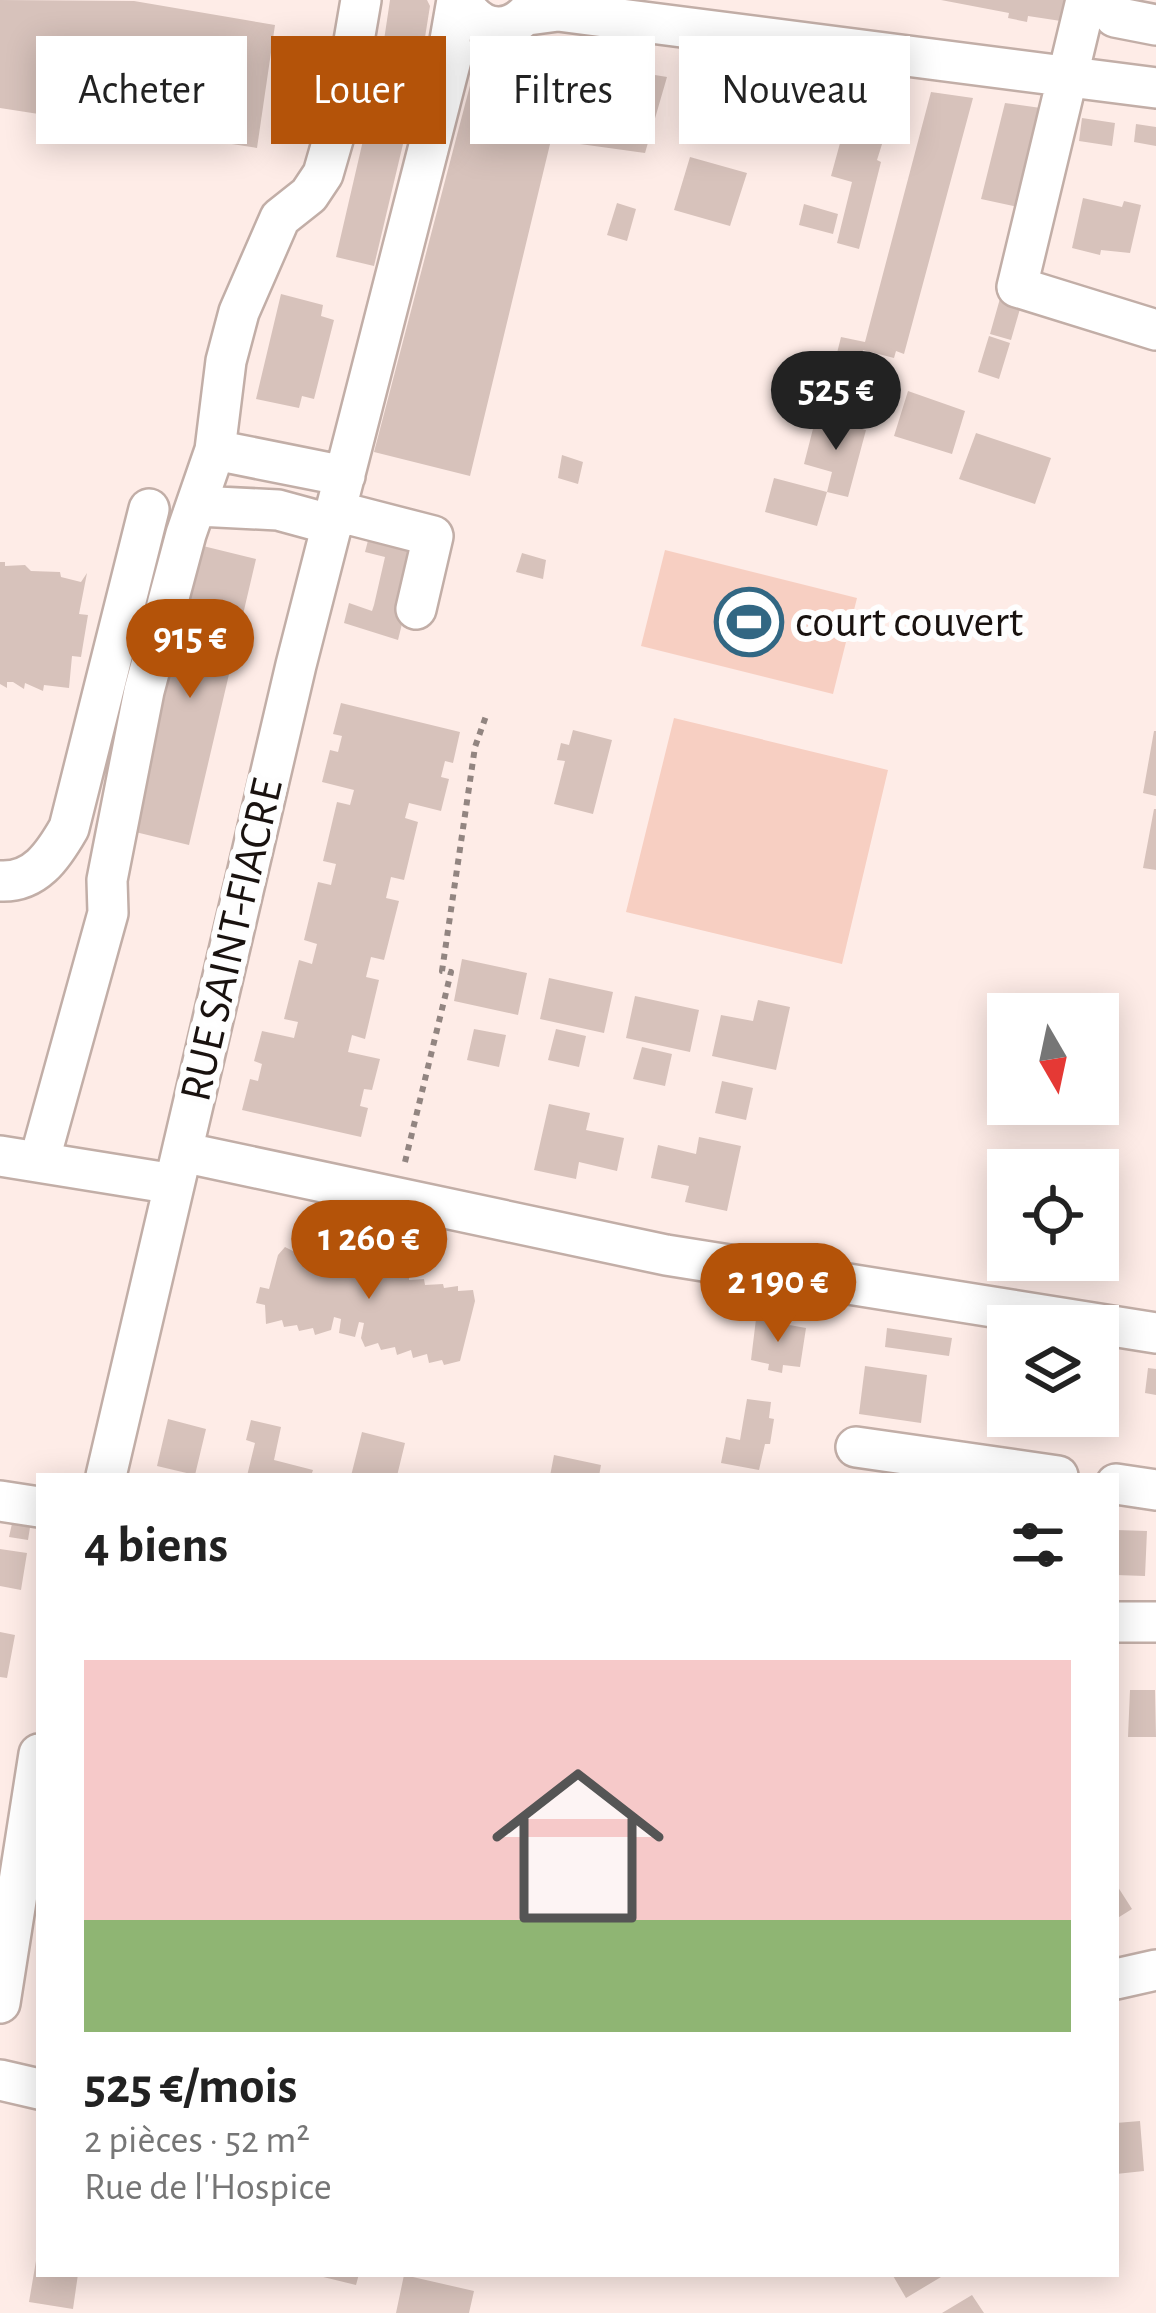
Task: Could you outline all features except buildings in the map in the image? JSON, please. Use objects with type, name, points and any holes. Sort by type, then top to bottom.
[{"type":"street","points":[[39,1162],[108,913],[107,880],[144,691],[186,534],[215,450],[226,361],[239,312],[280,218],[309,195],[323,174],[343,105],[361,0]]},
{"type":"street","points":[[459,0],[471,17],[562,11],[1156,88]]},
{"type":"street","name":"RUE SAINT-FIACRE","points":[[107,1473],[338,504],[452,56],[459,0]]},
{"type":"street","points":[[1156,26],[1101,9],[1066,76],[1017,287],[1156,330]]},
{"type":"street","points":[[452,56],[562,11]]},
{"type":"street","points":[[215,450],[338,504],[433,536],[416,609]]},
{"type":"street","points":[[197,506],[278,510],[338,504]]},
{"type":"street","points":[[0,881],[35,873],[53,856],[69,828],[149,509]]},
{"type":"street","points":[[0,1156],[178,1168],[397,1196],[687,1259],[1156,1333]]},
{"type":"street","points":[[856,1447],[1037,1473]]},
{"type":"street","points":[[1119,1484],[1156,1490]]},
{"type":"street","points":[[0,1501],[36,1507]]},
{"type":"street","points":[[1119,1622],[1156,1622]]},
{"type":"street","points":[[0,2003],[6,1913],[36,1777]]},
{"type":"street","points":[[1119,1978],[1156,1970]]},
{"type":"street","points":[[0,2080],[36,2088]]},
{"type":"path","points":[[397,1196],[451,972],[442,971],[475,747],[486,716]]},
{"type":"shaded area","name":"court couvert","points":[[665,550],[857,598],[833,694],[641,646]]},
{"type":"shaded area","points":[[674,718],[888,770],[842,964],[626,912]]},
{"type":"place","name":"court couvert","points":[[749,622]]}]
